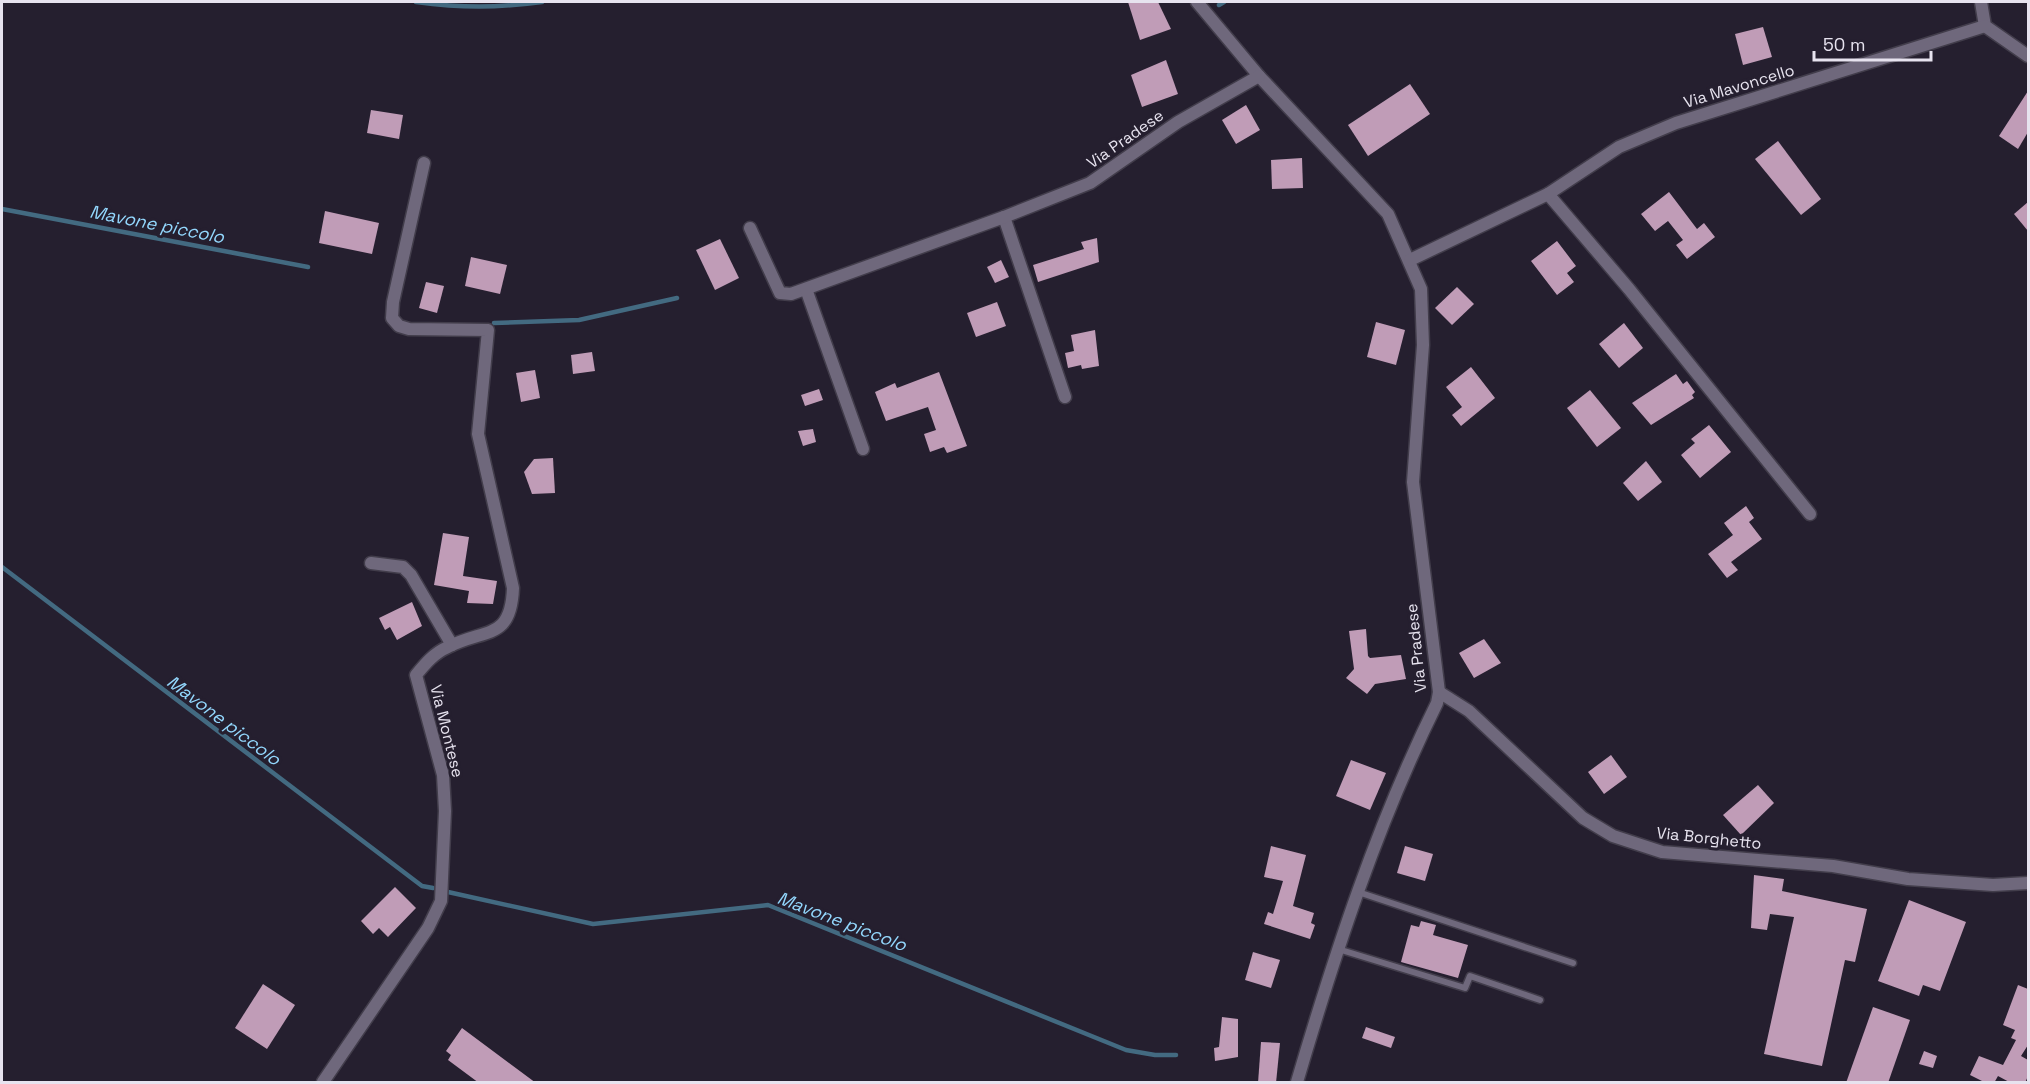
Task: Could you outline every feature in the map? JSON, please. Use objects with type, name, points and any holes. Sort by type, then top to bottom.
[{"type":"street","name":"Via Pradese","points":[[1197,2],[1259,76],[1388,214],[1421,289],[1423,317],[1413,482],[1438,692],[1437,703],[1385,819],[1358,892],[1337,949],[1297,1083]]},
{"type":"street","points":[[1980,2],[1985,26],[2028,56]]},
{"type":"street","name":"Via Mavoncello","points":[[1548,194],[1619,147],[1676,123],[1985,26]]},
{"type":"street","name":"Via Pradese","points":[[750,228],[780,294],[791,294],[1004,217],[1090,183],[1178,122],[1259,76]]},
{"type":"street","name":"Via Montese","points":[[323,1083],[428,928],[441,901],[445,811],[443,775],[416,675],[427,661],[452,645],[495,630],[503,624],[512,610],[513,588],[478,434],[488,330],[409,329],[399,326],[392,318],[393,302],[424,163]]},
{"type":"street","points":[[1410,260],[1548,194],[1629,289],[1810,514]]},
{"type":"street","points":[[1004,217],[1065,397]]},
{"type":"street","points":[[806,289],[863,449]]},
{"type":"street","points":[[371,563],[403,567],[411,575],[452,645]]},
{"type":"street","name":"Via Borghetto","points":[[1438,692],[1469,711],[1583,818],[1613,836],[1635,845],[1662,852],[1833,866],[1908,879],[1993,885],[2028,883]]},
{"type":"lane","points":[[1358,892],[1573,963]]},
{"type":"lane","points":[[1337,949],[1465,988],[1470,976],[1540,1000]]},
{"type":"building","points":[[1128,2],[1158,2],[1171,29],[1140,40]]},
{"type":"building","points":[[1763,27],[1772,57],[1743,65],[1735,34]]},
{"type":"building","points":[[1166,60],[1178,94],[1142,107],[1131,75]]},
{"type":"building","points":[[1410,84],[1430,114],[1368,156],[1348,125]]},
{"type":"building","points":[[2028,91],[2028,132],[2018,149],[1999,136]]},
{"type":"building","points":[[1246,105],[1260,130],[1236,144],[1222,120]]},
{"type":"building","points":[[371,110],[403,115],[399,139],[367,133]]},
{"type":"building","points":[[1778,141],[1821,199],[1801,215],[1755,159]]},
{"type":"building","points":[[1302,158],[1303,188],[1272,189],[1271,160]]},
{"type":"building","points":[[1669,192],[1697,229],[1704,223],[1715,237],[1687,259],[1676,245],[1683,240],[1668,221],[1655,231],[1641,214]]},
{"type":"building","points":[[2028,202],[2028,231],[2014,214]]},
{"type":"building","points":[[325,211],[379,223],[372,254],[319,243]]},
{"type":"building","points":[[1097,238],[1099,262],[1038,282],[1033,265],[1084,249],[1081,242]]},
{"type":"building","points":[[720,239],[739,278],[715,290],[696,250]]},
{"type":"building","points":[[1557,241],[1576,266],[1567,273],[1574,282],[1557,295],[1531,261]]},
{"type":"building","points":[[471,257],[507,265],[500,294],[465,286]]},
{"type":"building","points":[[1001,260],[1009,277],[995,283],[987,267]]},
{"type":"building","points":[[426,282],[444,286],[437,313],[419,308]]},
{"type":"building","points":[[1457,287],[1474,304],[1452,325],[1435,308]]},
{"type":"building","points":[[997,302],[1006,326],[976,337],[967,313]]},
{"type":"building","points":[[1376,322],[1405,330],[1396,365],[1367,357]]},
{"type":"building","points":[[1624,323],[1643,348],[1619,368],[1599,344]]},
{"type":"building","points":[[1095,330],[1099,366],[1082,369],[1081,365],[1068,368],[1065,353],[1074,351],[1071,335]]},
{"type":"building","points":[[592,352],[595,371],[573,374],[571,355]]},
{"type":"building","points":[[1471,367],[1495,398],[1461,426],[1452,415],[1462,407],[1446,387]]},
{"type":"building","points":[[535,370],[540,398],[521,402],[516,373]]},
{"type":"building","points":[[939,372],[967,446],[947,453],[944,447],[930,452],[924,434],[936,430],[928,407],[886,421],[875,392],[895,383],[897,388]]},
{"type":"building","points":[[1676,374],[1683,384],[1687,381],[1695,392],[1692,395],[1694,398],[1651,425],[1632,403]]},
{"type":"building","points":[[819,389],[823,400],[805,406],[801,395]]},
{"type":"building","points":[[1590,390],[1621,428],[1597,447],[1567,408]]},
{"type":"building","points":[[1709,425],[1731,452],[1700,478],[1681,455],[1695,443],[1691,439]]},
{"type":"building","points":[[813,429],[816,442],[803,446],[798,431]]},
{"type":"building","points":[[553,458],[555,493],[532,494],[524,472],[534,459]]},
{"type":"building","points":[[1646,461],[1662,482],[1638,501],[1623,483]]},
{"type":"building","points":[[1746,506],[1754,518],[1749,522],[1762,539],[1731,562],[1738,570],[1727,578],[1708,554],[1733,535],[1724,523]]},
{"type":"building","points":[[443,533],[469,537],[463,576],[497,581],[493,604],[467,603],[469,591],[434,585]]},
{"type":"building","points":[[412,602],[422,626],[397,640],[390,627],[385,630],[379,618]]},
{"type":"building","points":[[1366,629],[1368,656],[1370,658],[1401,655],[1406,679],[1375,684],[1367,694],[1346,678],[1354,669],[1349,631]]},
{"type":"building","points":[[1484,639],[1501,663],[1474,678],[1459,653]]},
{"type":"building","points":[[1611,755],[1627,777],[1604,794],[1588,772]]},
{"type":"building","points":[[1351,760],[1386,773],[1370,810],[1336,796]]},
{"type":"building","points":[[1758,785],[1774,803],[1741,835],[1723,815]]},
{"type":"building","points":[[1271,846],[1306,855],[1293,906],[1314,913],[1311,923],[1315,925],[1310,939],[1264,924],[1268,912],[1273,914],[1283,881],[1264,877]]},
{"type":"building","points":[[1405,846],[1433,854],[1425,881],[1397,873]]},
{"type":"building","points":[[1754,875],[1784,879],[1782,891],[1867,909],[1855,962],[1845,960],[1822,1066],[1764,1054],[1794,917],[1770,914],[1767,930],[1751,928]]},
{"type":"building","points":[[395,887],[416,908],[388,937],[379,928],[373,934],[361,921]]},
{"type":"building","points":[[1909,900],[1966,922],[1940,991],[1923,985],[1919,996],[1878,981]]},
{"type":"building","points":[[1421,921],[1436,925],[1433,935],[1468,945],[1458,978],[1401,962],[1411,925],[1419,927]]},
{"type":"building","points":[[1253,952],[1280,960],[1271,988],[1245,980]]},
{"type":"building","points":[[263,984],[295,1005],[267,1049],[235,1028]]},
{"type":"building","points":[[2018,985],[2028,989],[2028,1045],[2021,1056],[2028,1060],[2028,1076],[2025,1083],[2011,1083],[1998,1076],[1994,1083],[1986,1083],[1970,1075],[1979,1056],[2003,1065],[2016,1040],[2011,1038],[2015,1030],[2003,1025]]},
{"type":"building","points":[[1873,1007],[1910,1020],[1888,1083],[1846,1083]]},
{"type":"building","points":[[1222,1017],[1238,1019],[1238,1057],[1215,1061],[1214,1048],[1219,1047]]},
{"type":"building","points":[[1366,1027],[1395,1037],[1391,1048],[1362,1038]]},
{"type":"building","points":[[462,1028],[536,1083],[479,1083],[448,1060],[451,1055],[446,1051]]},
{"type":"building","points":[[1261,1042],[1280,1043],[1276,1083],[1258,1083]]},
{"type":"building","points":[[1924,1051],[1937,1056],[1933,1068],[1919,1064]]},
{"type":"waterway","name":"Mavone piccolo","points":[[416,2],[479,6],[542,2]]},
{"type":"waterway","name":"Mavone piccolo","points":[[1219,5],[1224,2]]},
{"type":"waterway","name":"Mavone piccolo","points":[[2,209],[308,267]]},
{"type":"waterway","name":"Mavone piccolo","points":[[494,323],[579,320],[677,298]]},
{"type":"waterway","name":"Mavone piccolo","points":[[2,567],[422,886],[433,888]]},
{"type":"waterway","name":"Mavone piccolo","points":[[448,892],[593,924],[768,905],[1126,1050],[1155,1055],[1176,1055]]}]
